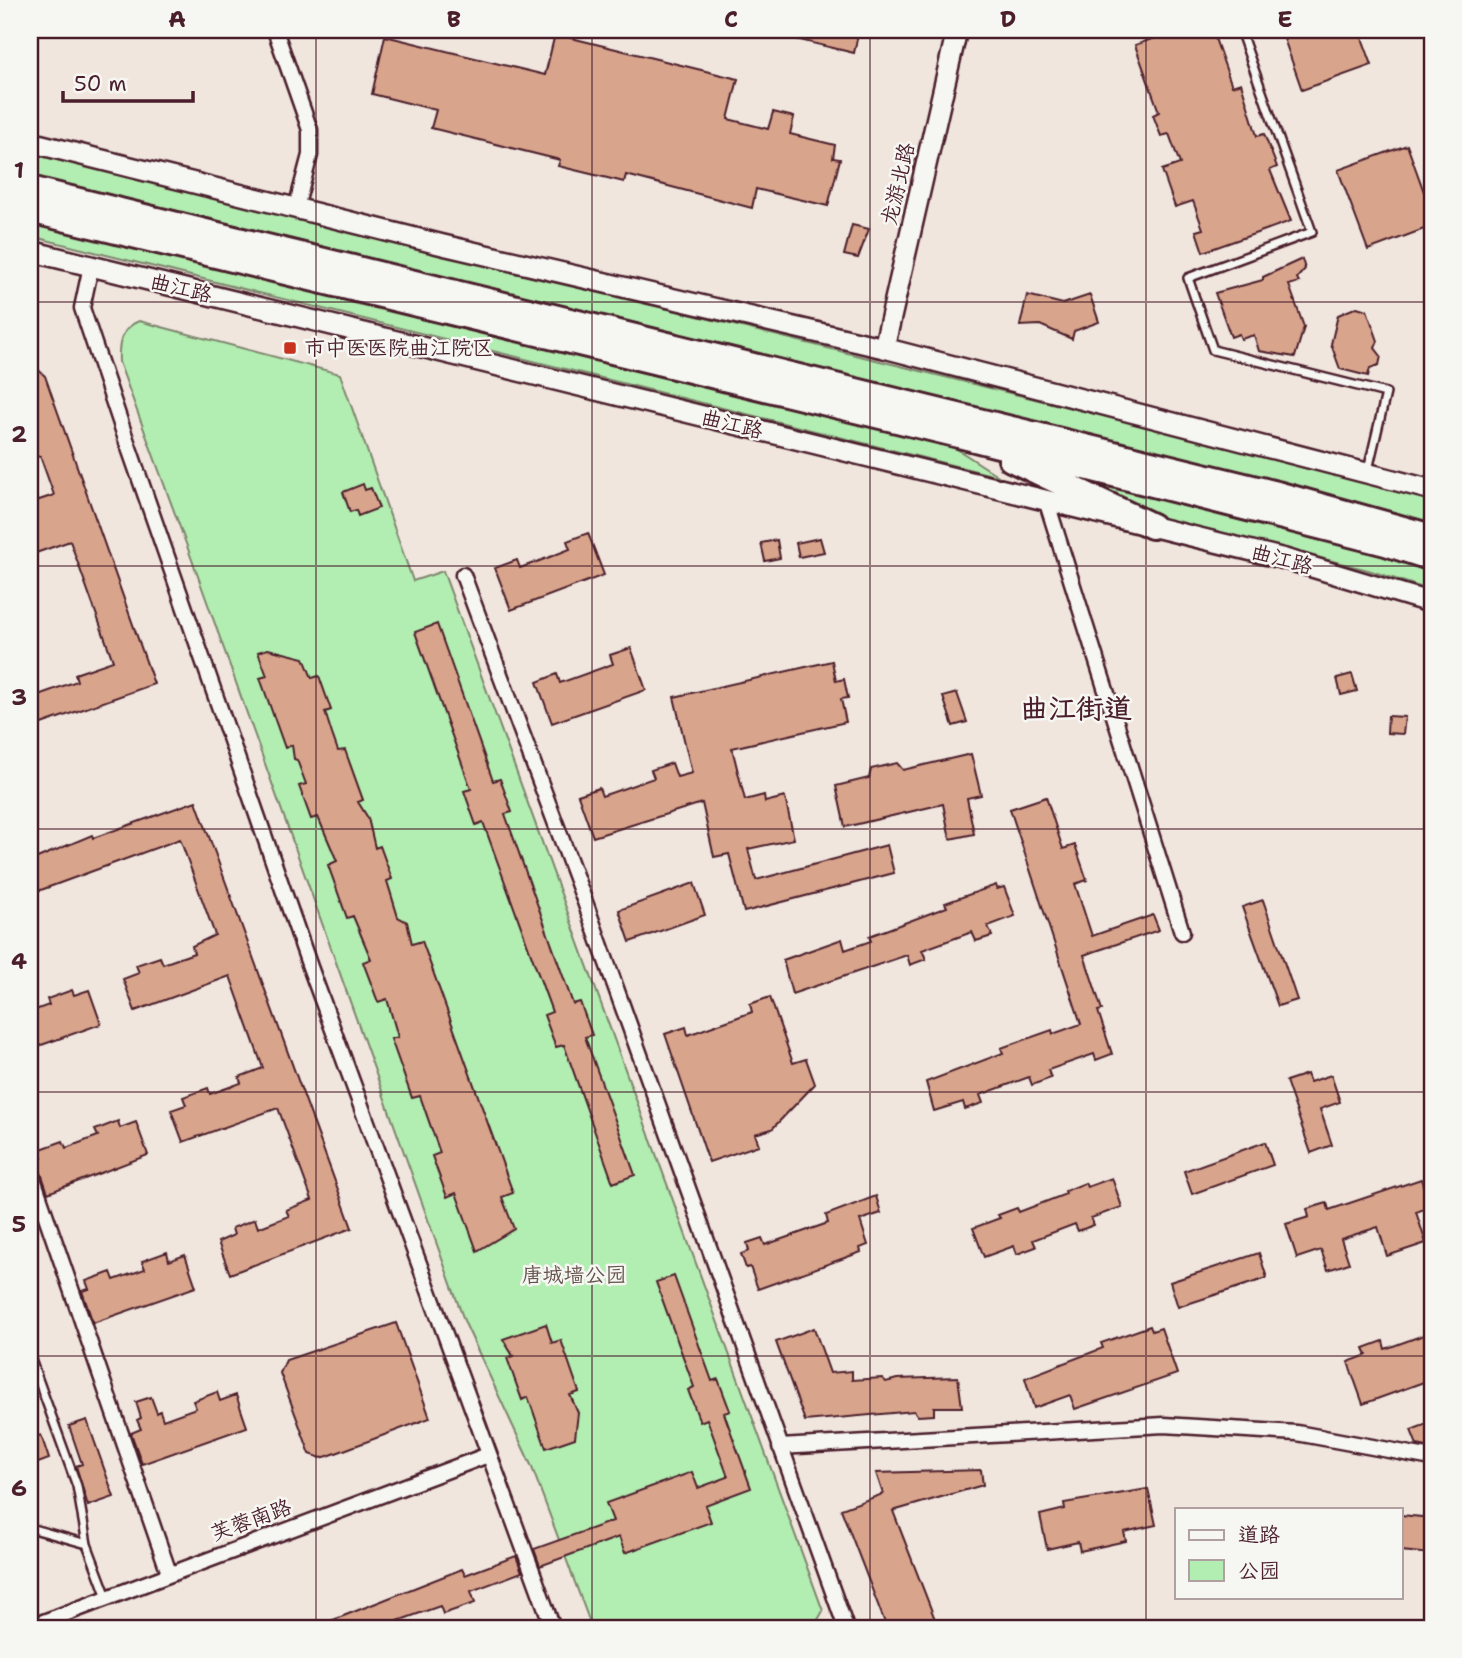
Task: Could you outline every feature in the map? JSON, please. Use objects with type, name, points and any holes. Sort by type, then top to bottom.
[{"type":"highway","points":[[30,189],[1277,494],[1432,537]]},
{"type":"highway","name":"曲江路","points":[[30,210],[962,436],[1386,543],[1432,558]]},
{"type":"highway","points":[[962,436],[1152,526]]},
{"type":"main road","name":"龙游北路","points":[[884,348],[957,30]]},
{"type":"main road","points":[[30,142],[884,348],[1368,470],[1432,489]]},
{"type":"main road","name":"曲江路","points":[[30,251],[1047,503],[1285,559],[1432,603]]},
{"type":"street","points":[[275,30],[310,130],[310,155],[296,208]]},
{"type":"street","points":[[91,266],[82,308],[305,954],[553,1628]]},
{"type":"street","points":[[1047,503],[1182,932]]},
{"type":"street","points":[[463,575],[589,915],[846,1628]]},
{"type":"street","points":[[30,1170],[169,1573]]},
{"type":"street","points":[[779,1447],[1164,1425],[1297,1433],[1432,1458]]},
{"type":"street","name":"芙蓉南路","points":[[30,1627],[488,1455]]},
{"type":"lane","points":[[1240,30],[1312,232],[1188,278],[1213,350],[1386,393],[1368,470]]},
{"type":"lane","points":[[30,1357],[77,1486],[87,1544],[107,1597]]},
{"type":"lane","points":[[30,1528],[87,1544]]},
{"type":"green space","points":[[30,152],[1368,481],[1432,501],[1432,524],[1283,482],[30,175]]},
{"type":"green space","points":[[30,220],[952,446],[1000,477],[30,236]]},
{"type":"green space","name":"唐城墙公园","points":[[139,321],[340,374],[413,581],[443,571],[823,1611],[815,1625],[807,1628],[592,1628],[531,1465],[465,1323],[119,362],[119,349],[124,332]]},
{"type":"green space","points":[[1072,473],[1432,567],[1432,591],[1368,570],[1154,516],[1069,478]]},
{"type":"building","points":[[780,30],[859,30],[854,53],[779,35]]},
{"type":"building","points":[[1168,30],[1212,30],[1232,86],[1241,83],[1257,136],[1264,134],[1277,167],[1270,170],[1291,221],[1203,252],[1196,231],[1203,229],[1193,201],[1175,207],[1162,170],[1180,164],[1169,134],[1161,136],[1153,115],[1159,112],[1135,45],[1169,33]]},
{"type":"building","points":[[1281,30],[1359,30],[1372,65],[1302,90]]},
{"type":"building","points":[[555,34],[738,79],[728,119],[768,129],[773,112],[794,117],[790,134],[835,145],[833,158],[840,159],[828,206],[756,189],[752,208],[626,175],[624,182],[558,166],[560,160],[431,128],[436,110],[372,94],[385,36],[545,75]]},
{"type":"building","points":[[1407,145],[1432,214],[1432,226],[1368,250],[1338,170]]},
{"type":"building","points":[[852,225],[869,229],[858,258],[844,255]]},
{"type":"building","points":[[1302,259],[1305,269],[1297,278],[1299,282],[1289,285],[1304,327],[1295,357],[1259,351],[1254,335],[1241,339],[1239,334],[1231,337],[1215,293],[1263,280],[1263,277]]},
{"type":"building","points":[[1027,295],[1063,304],[1090,295],[1099,322],[1074,331],[1072,339],[1040,325],[1020,326]]},
{"type":"building","points":[[1357,307],[1367,310],[1378,341],[1375,348],[1381,356],[1379,365],[1370,368],[1368,376],[1340,369],[1331,344],[1338,315]]},
{"type":"building","points":[[30,362],[45,376],[154,684],[30,728],[30,698],[77,681],[75,674],[113,661],[70,541],[30,555],[30,503],[54,495],[40,456],[30,459]]},
{"type":"building","points":[[363,484],[365,490],[371,488],[379,508],[358,516],[356,510],[350,512],[343,492]]},
{"type":"building","points":[[588,533],[604,575],[511,610],[495,568],[517,560],[520,568],[542,560],[570,549],[567,541]]},
{"type":"building","points":[[820,538],[824,552],[799,557],[796,543]]},
{"type":"building","points":[[777,540],[780,558],[765,561],[761,543]]},
{"type":"building","points":[[437,624],[493,781],[500,779],[512,812],[505,814],[573,1004],[580,1002],[592,1035],[585,1037],[635,1175],[613,1183],[564,1045],[556,1047],[544,1015],[552,1012],[483,822],[476,825],[464,791],[471,789],[415,632]]},
{"type":"building","points":[[631,648],[646,690],[552,723],[537,682],[557,674],[560,683],[613,664],[610,655]]},
{"type":"building","points":[[268,649],[304,658],[312,678],[319,676],[331,710],[325,712],[338,751],[345,750],[363,800],[358,802],[368,818],[375,848],[380,846],[392,879],[387,881],[398,917],[407,922],[412,944],[422,941],[513,1193],[502,1197],[514,1229],[477,1251],[456,1193],[447,1197],[432,1156],[440,1153],[420,1096],[412,1098],[391,1039],[398,1037],[387,999],[378,1002],[363,962],[371,959],[353,916],[347,918],[328,865],[337,861],[318,817],[311,819],[299,786],[306,784],[297,760],[294,759],[292,745],[285,748],[260,678],[267,676],[258,652]]},
{"type":"building","points":[[832,661],[836,681],[844,679],[848,698],[841,699],[846,722],[732,748],[745,800],[764,795],[765,802],[785,797],[794,839],[748,849],[756,880],[887,845],[894,873],[744,912],[729,854],[714,857],[702,803],[593,837],[578,795],[599,788],[602,796],[654,778],[651,770],[672,763],[677,777],[692,773],[674,697]]},
{"type":"building","points":[[1352,674],[1357,691],[1341,695],[1337,678]]},
{"type":"building","points":[[957,693],[967,722],[953,726],[943,697]]},
{"type":"building","points":[[1388,716],[1405,717],[1403,734],[1387,733]]},
{"type":"building","points":[[971,754],[981,795],[967,798],[974,834],[950,839],[943,804],[845,827],[836,786],[869,778],[871,769],[897,763],[903,770]]},
{"type":"building","points":[[1046,797],[1063,849],[1075,845],[1087,880],[1075,884],[1092,936],[1153,915],[1159,930],[1084,955],[1102,1010],[1098,1011],[1112,1054],[1096,1060],[1094,1054],[1048,1070],[1051,1078],[1032,1085],[1029,1077],[980,1095],[983,1103],[965,1109],[963,1102],[934,1111],[926,1082],[1003,1053],[1001,1048],[1052,1030],[1053,1034],[1081,1024],[1010,809]]},
{"type":"building","points":[[196,801],[352,1228],[230,1274],[218,1242],[234,1235],[232,1228],[255,1219],[258,1228],[289,1216],[286,1210],[312,1200],[278,1108],[183,1142],[171,1110],[186,1105],[183,1097],[208,1088],[210,1094],[241,1083],[239,1077],[263,1068],[230,976],[135,1011],[123,979],[139,973],[136,965],[160,957],[163,964],[194,953],[192,946],[215,935],[180,839],[30,894],[30,861],[92,835],[93,838]]},
{"type":"building","points":[[694,883],[705,915],[630,942],[619,910]]},
{"type":"building","points":[[996,885],[997,889],[1004,887],[1015,916],[988,926],[992,936],[976,941],[972,932],[922,950],[926,959],[910,965],[907,955],[792,994],[783,960],[842,939],[845,950],[871,941],[869,936],[947,907],[945,903]]},
{"type":"building","points":[[1263,900],[1297,1000],[1278,1006],[1242,907]]},
{"type":"building","points":[[72,990],[74,995],[89,990],[101,1024],[30,1049],[30,1012],[49,1005],[47,999]]},
{"type":"building","points":[[770,997],[793,1063],[806,1059],[815,1084],[772,1129],[755,1134],[759,1145],[709,1162],[665,1034],[686,1027],[688,1035],[752,1012],[750,1004]]},
{"type":"building","points":[[1307,1074],[1310,1082],[1331,1075],[1340,1102],[1320,1109],[1332,1145],[1311,1153],[1286,1081]]},
{"type":"building","points":[[118,1121],[120,1128],[136,1122],[148,1155],[48,1193],[39,1167],[34,1161],[42,1158],[38,1150],[63,1141],[66,1148],[98,1136],[95,1130]]},
{"type":"building","points":[[1265,1142],[1273,1165],[1192,1194],[1184,1171]]},
{"type":"building","points":[[1112,1178],[1122,1207],[1091,1218],[1094,1225],[1078,1231],[1075,1224],[1033,1240],[1036,1247],[1017,1254],[1014,1246],[984,1257],[973,1228],[1017,1208],[1019,1212],[1066,1194],[1065,1191],[1085,1183],[1087,1187]]},
{"type":"building","points":[[1421,1179],[1430,1207],[1416,1212],[1426,1243],[1387,1256],[1378,1227],[1341,1239],[1349,1263],[1328,1270],[1321,1250],[1297,1258],[1286,1224],[1309,1217],[1307,1209],[1327,1203],[1329,1210]]},
{"type":"building","points":[[876,1196],[881,1213],[860,1220],[868,1245],[860,1248],[861,1252],[758,1289],[750,1267],[746,1268],[741,1254],[749,1251],[747,1243],[762,1238],[765,1245],[828,1223],[826,1215]]},
{"type":"building","points":[[167,1252],[169,1261],[185,1255],[196,1287],[93,1323],[82,1291],[89,1289],[86,1281],[111,1272],[114,1280],[145,1269],[142,1261]]},
{"type":"building","points":[[1259,1253],[1267,1278],[1178,1307],[1170,1282]]},
{"type":"building","points":[[674,1276],[712,1381],[718,1379],[730,1411],[724,1413],[751,1488],[705,1505],[711,1522],[625,1553],[619,1537],[540,1566],[534,1549],[613,1521],[606,1503],[692,1472],[698,1488],[728,1477],[707,1419],[700,1422],[688,1390],[694,1387],[656,1282]]},
{"type":"building","points":[[396,1323],[430,1418],[328,1456],[321,1458],[310,1454],[280,1373],[286,1360]]},
{"type":"building","points":[[546,1324],[552,1343],[561,1340],[579,1392],[570,1395],[578,1413],[575,1438],[546,1448],[528,1397],[522,1400],[507,1358],[513,1356],[503,1339]]},
{"type":"building","points":[[1150,1326],[1152,1331],[1161,1328],[1177,1374],[1075,1409],[1070,1395],[1034,1408],[1025,1378],[1103,1348],[1101,1343]]},
{"type":"building","points":[[814,1328],[830,1373],[852,1371],[852,1380],[882,1378],[886,1382],[897,1379],[958,1377],[962,1407],[934,1407],[934,1415],[918,1416],[914,1411],[805,1421],[776,1342]]},
{"type":"building","points":[[1432,1332],[1432,1379],[1363,1404],[1348,1362],[1367,1355],[1364,1348],[1383,1341],[1385,1349]]},
{"type":"building","points":[[217,1392],[220,1401],[236,1395],[247,1427],[142,1464],[131,1433],[141,1429],[137,1420],[141,1418],[136,1402],[151,1397],[163,1420],[196,1408],[193,1401]]},
{"type":"building","points":[[87,1420],[114,1497],[88,1506],[76,1466],[82,1464],[69,1426]]},
{"type":"building","points":[[1432,1422],[1432,1448],[1417,1445],[1411,1430]]},
{"type":"building","points":[[41,1435],[49,1459],[30,1466],[30,1439]]},
{"type":"building","points":[[981,1470],[983,1485],[893,1511],[936,1622],[919,1628],[887,1628],[841,1509],[883,1494],[876,1473]]},
{"type":"building","points":[[1148,1489],[1156,1525],[1124,1532],[1126,1541],[1080,1551],[1078,1542],[1047,1549],[1040,1515],[1065,1509],[1064,1503]]},
{"type":"building","points":[[1402,1515],[1432,1518],[1432,1554],[1402,1551]]},
{"type":"building","points":[[516,1556],[522,1572],[471,1591],[475,1603],[443,1614],[440,1606],[378,1628],[313,1628],[462,1569],[465,1575]]},
{"type":"place","name":"市中医医院曲江院区","points":[[290,348]]},
{"type":"district","name":"曲江街道","points":[[1076,708]]}]
